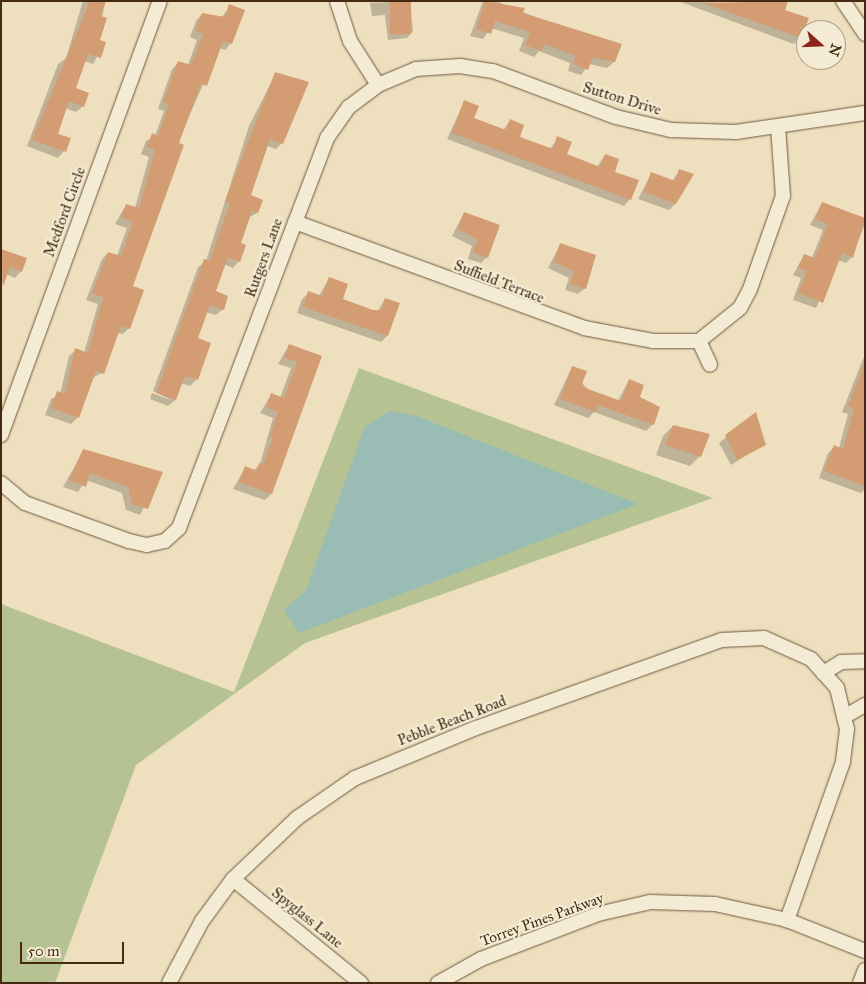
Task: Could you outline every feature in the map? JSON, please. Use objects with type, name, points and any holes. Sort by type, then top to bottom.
[{"type":"street","name":"Medford Circle","points":[[1,435],[160,1]]},
{"type":"street","points":[[337,1],[350,41],[378,85]]},
{"type":"street","points":[[843,1],[865,34]]},
{"type":"street","name":"Sutton Drive","points":[[378,85],[416,69],[460,66],[493,72],[616,117],[671,130],[736,132],[865,113]]},
{"type":"street","name":"Rutgers Lane","points":[[1,483],[25,503],[129,541],[147,545],[165,541],[179,528],[190,508],[327,138],[349,107],[378,85]]},
{"type":"street","points":[[710,365],[699,340],[727,321],[750,289],[782,196],[778,127]]},
{"type":"street","name":"Suffield Terrace","points":[[295,222],[576,326],[653,341],[699,340]]},
{"type":"street","name":"Pebble Beach Road","points":[[169,983],[202,921],[233,879],[297,818],[355,778],[647,666],[722,640],[764,638],[810,659],[837,688],[844,717],[843,762],[786,920]]},
{"type":"street","points":[[823,673],[841,662],[865,660]]},
{"type":"street","points":[[844,717],[865,705]]},
{"type":"street","name":"Spyglass Lane","points":[[233,879],[361,983]]},
{"type":"street","name":"Torrey Pines Parkway","points":[[438,983],[481,959],[589,918],[650,902],[715,904],[786,920],[865,950]]},
{"type":"street","points":[[860,983],[865,970]]},
{"type":"green space","points":[[359,368],[713,498],[305,643],[136,765],[55,983],[1,983],[1,604],[234,692]]},
{"type":"water","points":[[390,411],[417,416],[638,504],[299,633],[284,610],[306,590],[365,426]]},
{"type":"building","points":[[90,1],[106,1],[101,16],[107,18],[100,40],[106,42],[101,58],[88,54],[76,88],[89,93],[84,107],[69,101],[58,134],[71,138],[66,152],[32,140]]},
{"type":"building","points":[[390,1],[411,1],[411,34],[390,34]]},
{"type":"building","points":[[485,1],[525,8],[523,13],[622,44],[615,62],[593,57],[588,70],[573,64],[576,56],[544,44],[541,51],[525,45],[530,32],[495,21],[491,34],[476,29]]},
{"type":"building","points":[[788,1],[785,10],[809,18],[808,20],[796,20],[796,36],[703,3]]},
{"type":"building","points":[[229,4],[245,10],[232,44],[223,41],[207,86],[201,84],[179,143],[184,145],[133,286],[144,290],[130,329],[121,326],[104,374],[96,371],[79,418],[51,408],[57,391],[65,394],[75,348],[88,353],[103,297],[92,293],[108,252],[121,256],[133,222],[121,217],[126,204],[139,208],[155,150],[147,147],[152,133],[158,136],[169,104],[163,102],[178,61],[191,65],[203,34],[195,31],[202,13],[225,17]]},
{"type":"building","points":[[275,72],[309,82],[283,144],[270,139],[251,195],[263,200],[258,213],[252,211],[241,243],[246,245],[240,262],[228,257],[216,291],[228,296],[224,310],[210,305],[198,338],[211,343],[198,380],[185,376],[176,400],[156,393],[204,259],[210,261],[230,203],[225,201]]},
{"type":"building","points":[[464,100],[479,106],[474,118],[506,130],[510,119],[524,125],[520,137],[553,149],[557,136],[572,142],[567,154],[600,167],[605,154],[619,159],[615,172],[639,180],[631,200],[452,133]]},
{"type":"building","points":[[679,169],[694,174],[676,204],[644,192],[651,172],[675,181]]},
{"type":"building","points":[[822,202],[865,218],[853,258],[842,253],[823,303],[798,293],[807,271],[798,268],[804,254],[815,258],[828,224],[815,219]]},
{"type":"building","points":[[464,212],[500,225],[488,258],[473,252],[478,240],[458,229]]},
{"type":"building","points":[[560,243],[596,255],[586,289],[570,284],[574,271],[554,262]]},
{"type":"building","points":[[1,249],[27,258],[22,272],[10,267],[3,287]]},
{"type":"building","points":[[329,277],[348,284],[343,299],[373,310],[381,310],[385,298],[400,303],[388,336],[303,307],[308,291],[322,296]]},
{"type":"building","points":[[289,344],[322,356],[272,494],[239,482],[245,466],[257,471],[259,463],[263,465],[273,437],[270,436],[278,412],[266,407],[271,393],[284,398],[297,362],[284,357]]},
{"type":"building","points":[[865,362],[865,486],[824,471],[834,445],[843,449],[854,408],[848,406]]},
{"type":"building","points":[[572,366],[587,371],[582,384],[588,389],[621,401],[629,379],[644,385],[640,397],[660,407],[654,425],[598,405],[596,412],[560,399]]},
{"type":"building","points":[[756,412],[766,445],[737,460],[725,435]]},
{"type":"building","points":[[673,425],[710,434],[701,457],[665,445]]},
{"type":"building","points":[[83,449],[163,472],[148,509],[132,504],[128,487],[90,473],[86,487],[69,480]]}]
